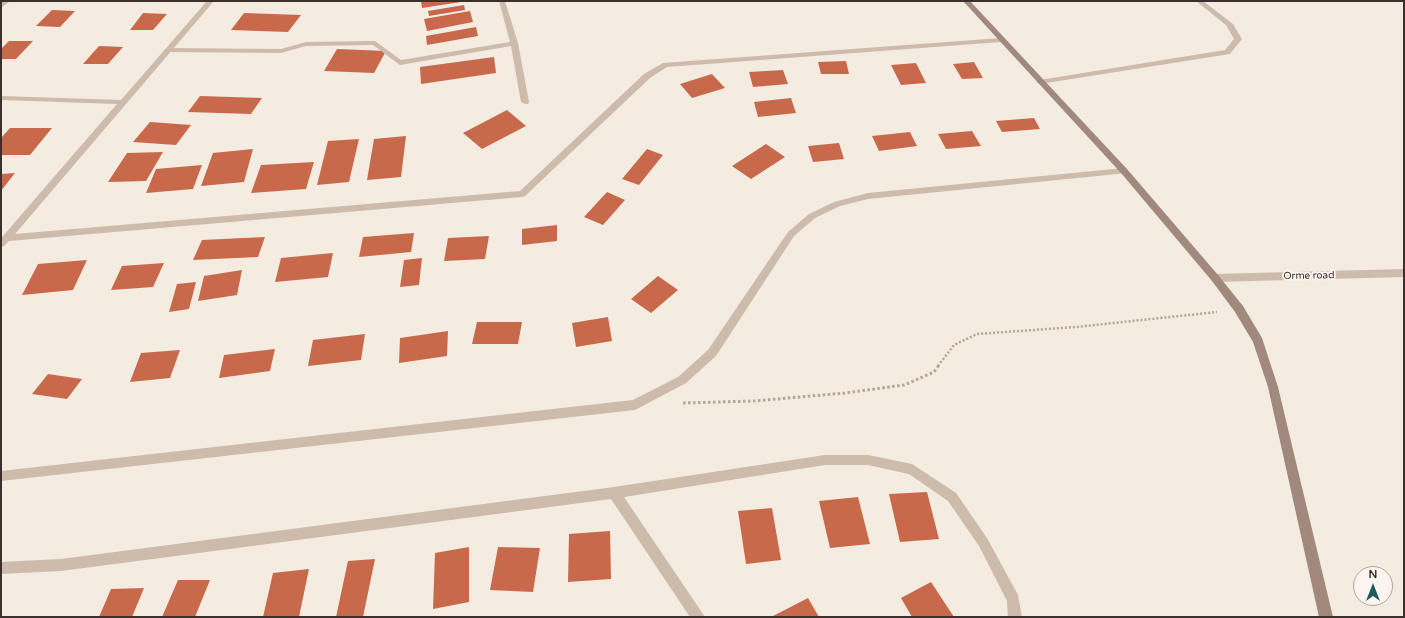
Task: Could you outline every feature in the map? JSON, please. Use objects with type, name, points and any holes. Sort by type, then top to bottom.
[{"type":"street","points":[[1,6],[7,1]]},
{"type":"street","points":[[4,241],[122,102],[211,1]]},
{"type":"street","points":[[502,1],[514,43],[525,102]]},
{"type":"street","points":[[966,1],[1124,172],[1215,278],[1239,309],[1258,341],[1273,386],[1326,617]]},
{"type":"street","points":[[1040,82],[1227,52],[1238,39],[1229,24],[1199,1]]},
{"type":"street","points":[[4,241],[522,194],[647,76],[655,70],[666,66],[1001,40]]},
{"type":"street","points":[[168,50],[281,50],[306,44],[375,43],[400,63],[514,43]]},
{"type":"street","points":[[1,98],[122,102]]},
{"type":"street","points":[[1,476],[635,405],[682,380],[712,353],[792,234],[812,216],[838,204],[868,196],[1124,172]]},
{"type":"street","name":"Orme road","points":[[1215,278],[1404,274]]},
{"type":"street","points":[[1,568],[61,565],[614,493],[825,460],[868,460],[912,469],[952,497],[979,535],[1013,600],[1014,617]]},
{"type":"street","points":[[614,493],[698,617]]},
{"type":"path","points":[[682,403],[770,400],[845,393],[904,385],[934,372],[954,345],[977,334],[1076,327],[1239,309]]},
{"type":"building","points":[[421,1],[461,1],[461,2],[422,8]]},
{"type":"building","points":[[464,5],[465,10],[429,16],[428,11]]},
{"type":"building","points":[[52,10],[75,11],[60,27],[36,26]]},
{"type":"building","points":[[470,11],[473,22],[427,31],[424,19]]},
{"type":"building","points":[[143,13],[167,14],[153,30],[130,30]]},
{"type":"building","points":[[244,13],[301,15],[288,32],[231,30]]},
{"type":"building","points":[[476,27],[478,36],[427,45],[426,36]]},
{"type":"building","points":[[9,41],[33,41],[16,59],[1,59],[1,49]]},
{"type":"building","points":[[99,46],[123,47],[108,64],[83,64]]},
{"type":"building","points":[[337,49],[386,51],[374,73],[324,71]]},
{"type":"building","points":[[494,57],[496,73],[421,84],[420,67]]},
{"type":"building","points":[[846,61],[849,74],[821,74],[818,62]]},
{"type":"building","points":[[974,62],[983,78],[962,79],[953,64]]},
{"type":"building","points":[[916,63],[926,83],[901,85],[891,65]]},
{"type":"building","points":[[783,70],[788,84],[753,87],[749,72]]},
{"type":"building","points":[[712,74],[725,88],[692,98],[680,84]]},
{"type":"building","points":[[200,96],[262,98],[251,114],[188,112]]},
{"type":"building","points":[[791,98],[796,113],[758,117],[754,102]]},
{"type":"building","points":[[507,110],[526,126],[482,149],[463,133]]},
{"type":"building","points":[[1034,118],[1040,129],[1002,132],[996,121]]},
{"type":"building","points":[[150,122],[191,125],[176,145],[133,142]]},
{"type":"building","points":[[10,128],[52,128],[30,155],[1,155],[1,138]]},
{"type":"building","points":[[972,131],[981,146],[946,149],[938,134]]},
{"type":"building","points":[[910,132],[917,146],[879,151],[872,136]]},
{"type":"building","points":[[406,136],[401,177],[367,180],[374,139]]},
{"type":"building","points":[[359,139],[349,182],[317,185],[328,141]]},
{"type":"building","points":[[839,143],[844,159],[813,162],[808,146]]},
{"type":"building","points":[[766,144],[785,157],[751,179],[732,166]]},
{"type":"building","points":[[253,149],[244,182],[201,186],[213,153]]},
{"type":"building","points":[[647,149],[663,155],[639,185],[622,179]]},
{"type":"building","points":[[163,152],[146,181],[108,182],[127,153]]},
{"type":"building","points":[[314,162],[306,189],[251,193],[261,165]]},
{"type":"building","points":[[202,165],[193,189],[146,193],[156,169]]},
{"type":"building","points":[[15,173],[1,191],[1,174]]},
{"type":"building","points":[[607,192],[625,200],[603,225],[584,217]]},
{"type":"building","points":[[557,225],[557,241],[522,245],[522,229]]},
{"type":"building","points":[[414,233],[411,252],[359,257],[363,237]]},
{"type":"building","points":[[489,236],[485,259],[444,261],[448,238]]},
{"type":"building","points":[[265,237],[258,257],[193,260],[202,240]]},
{"type":"building","points":[[333,253],[328,277],[275,282],[281,258]]},
{"type":"building","points":[[422,258],[419,285],[400,287],[404,260]]},
{"type":"building","points":[[87,260],[73,290],[22,295],[38,264]]},
{"type":"building","points":[[164,263],[153,287],[111,290],[122,266]]},
{"type":"building","points":[[242,270],[237,295],[198,301],[204,276]]},
{"type":"building","points":[[658,276],[678,290],[651,313],[631,299]]},
{"type":"building","points":[[196,282],[189,309],[169,312],[177,284]]},
{"type":"building","points":[[608,317],[612,341],[576,347],[572,323]]},
{"type":"building","points":[[477,322],[522,322],[518,344],[472,344]]},
{"type":"building","points":[[448,331],[447,356],[399,363],[400,338]]},
{"type":"building","points":[[365,334],[361,360],[308,366],[313,340]]},
{"type":"building","points":[[275,349],[270,371],[219,378],[224,355]]},
{"type":"building","points":[[180,350],[170,378],[130,382],[141,353]]},
{"type":"building","points":[[48,374],[82,379],[67,399],[32,394]]},
{"type":"building","points":[[927,492],[939,539],[900,542],[889,494]]},
{"type":"building","points":[[858,497],[870,544],[830,548],[819,501]]},
{"type":"building","points":[[772,508],[781,560],[746,564],[738,511]]},
{"type":"building","points":[[610,531],[611,579],[568,582],[569,534]]},
{"type":"building","points":[[469,547],[469,602],[433,609],[435,553]]},
{"type":"building","points":[[498,547],[540,548],[533,592],[490,590]]},
{"type":"building","points":[[375,559],[363,617],[336,617],[348,561]]},
{"type":"building","points":[[309,569],[299,617],[263,617],[273,573]]},
{"type":"building","points":[[178,580],[210,580],[195,617],[162,617]]},
{"type":"building","points":[[931,582],[954,617],[912,617],[901,598]]},
{"type":"building","points":[[144,588],[132,617],[99,617],[111,589]]},
{"type":"building","points":[[808,598],[819,617],[771,617]]}]
